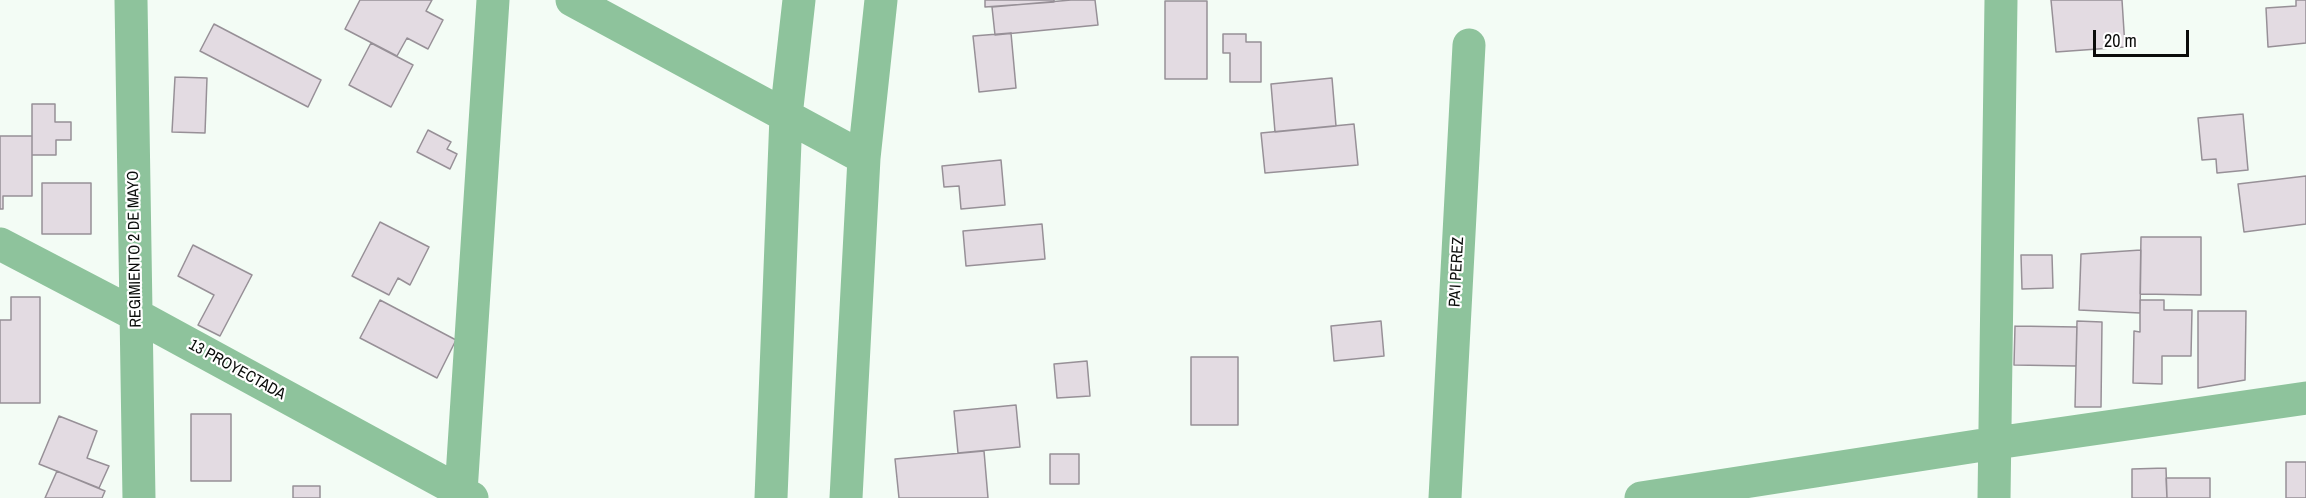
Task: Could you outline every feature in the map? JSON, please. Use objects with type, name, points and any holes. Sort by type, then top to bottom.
[{"type":"street","name":"REGIMIENTO 2 DE MAYO","points":[[131,0],[139,498]]},
{"type":"street","points":[[466,495],[493,0]]},
{"type":"street","points":[[572,0],[864,158]]},
{"type":"street","points":[[771,498],[786,116],[799,0]]},
{"type":"street","points":[[846,498],[864,158],[881,0]]},
{"type":"street","points":[[1994,498],[2001,0]]},
{"type":"street","name":"PA'I PEREZ","points":[[1444,498],[1469,45]]},
{"type":"street","name":"13 PROYECTADA","points":[[0,244],[136,315],[466,495]]},
{"type":"street","points":[[1641,498],[2306,398]]},
{"type":"building","points":[[360,0],[432,0],[426,11],[443,20],[428,49],[407,38],[397,56],[345,29]]},
{"type":"building","points":[[985,0],[1054,0],[1054,2],[985,7]]},
{"type":"building","points":[[1095,0],[1098,25],[995,35],[992,7]]},
{"type":"building","points":[[2051,0],[2122,0],[2125,47],[2056,52]]},
{"type":"building","points":[[2296,0],[2306,0],[2306,43],[2268,47],[2266,8],[2296,6]]},
{"type":"building","points":[[1165,1],[1207,1],[1207,79],[1165,79]]},
{"type":"building","points":[[214,24],[321,80],[308,107],[200,51]]},
{"type":"building","points":[[1011,33],[1016,88],[979,92],[973,36]]},
{"type":"building","points":[[1223,34],[1246,34],[1246,42],[1261,42],[1261,82],[1230,82],[1230,53],[1223,53]]},
{"type":"building","points":[[371,43],[413,65],[391,107],[349,85]]},
{"type":"building","points":[[175,77],[207,78],[205,133],[172,132]]},
{"type":"building","points":[[1332,78],[1336,126],[1275,132],[1271,84]]},
{"type":"building","points":[[32,104],[55,104],[55,122],[71,122],[71,140],[56,140],[56,155],[32,155]]},
{"type":"building","points":[[2243,114],[2248,170],[2217,173],[2216,159],[2202,160],[2198,118]]},
{"type":"building","points":[[1354,124],[1358,165],[1265,173],[1261,133]]},
{"type":"building","points":[[428,130],[451,142],[447,149],[457,154],[450,169],[417,152]]},
{"type":"building","points":[[0,136],[32,136],[32,196],[3,196],[3,209],[0,209]]},
{"type":"building","points":[[1001,160],[1005,205],[961,209],[959,186],[944,187],[942,166]]},
{"type":"building","points":[[2306,176],[2306,224],[2244,232],[2238,184]]},
{"type":"building","points":[[42,183],[91,183],[91,234],[42,234]]},
{"type":"building","points":[[380,222],[429,247],[410,285],[398,278],[389,295],[352,276]]},
{"type":"building","points":[[1042,224],[1045,259],[966,266],[963,231]]},
{"type":"building","points":[[2141,237],[2201,237],[2201,295],[2140,294]]},
{"type":"building","points":[[193,245],[252,275],[220,336],[198,325],[214,295],[178,276]]},
{"type":"building","points":[[2141,250],[2140,313],[2079,310],[2081,254]]},
{"type":"building","points":[[2021,255],[2052,255],[2053,288],[2022,289]]},
{"type":"building","points":[[11,297],[40,297],[40,403],[0,403],[0,320],[11,320]]},
{"type":"building","points":[[380,300],[456,340],[437,378],[360,338]]},
{"type":"building","points":[[2140,300],[2164,300],[2164,310],[2192,310],[2191,356],[2162,356],[2162,384],[2133,383],[2134,331],[2140,332]]},
{"type":"building","points":[[2198,311],[2246,311],[2245,380],[2198,388]]},
{"type":"building","points":[[1381,321],[1384,356],[1334,361],[1331,326]]},
{"type":"building","points":[[2077,321],[2102,322],[2101,407],[2075,407]]},
{"type":"building","points":[[2015,326],[2077,327],[2076,366],[2014,365]]},
{"type":"building","points":[[1191,357],[1238,357],[1238,425],[1191,425]]},
{"type":"building","points":[[1087,361],[1090,396],[1057,398],[1054,364]]},
{"type":"building","points":[[1016,405],[1020,447],[958,453],[954,411]]},
{"type":"building","points":[[191,414],[231,414],[231,481],[191,481]]},
{"type":"building","points":[[59,416],[97,431],[87,458],[109,466],[99,488],[39,464]]},
{"type":"building","points":[[984,451],[988,498],[899,498],[895,459]]},
{"type":"building","points":[[1050,454],[1079,454],[1079,484],[1050,484]]},
{"type":"building","points":[[2286,462],[2306,462],[2306,498],[2286,498]]},
{"type":"building","points":[[2166,468],[2167,498],[2132,498],[2132,469]]},
{"type":"building","points":[[57,471],[105,491],[102,498],[45,498]]},
{"type":"building","points":[[2166,478],[2210,478],[2210,498],[2167,498]]},
{"type":"building","points":[[293,486],[320,486],[320,498],[293,498]]}]
